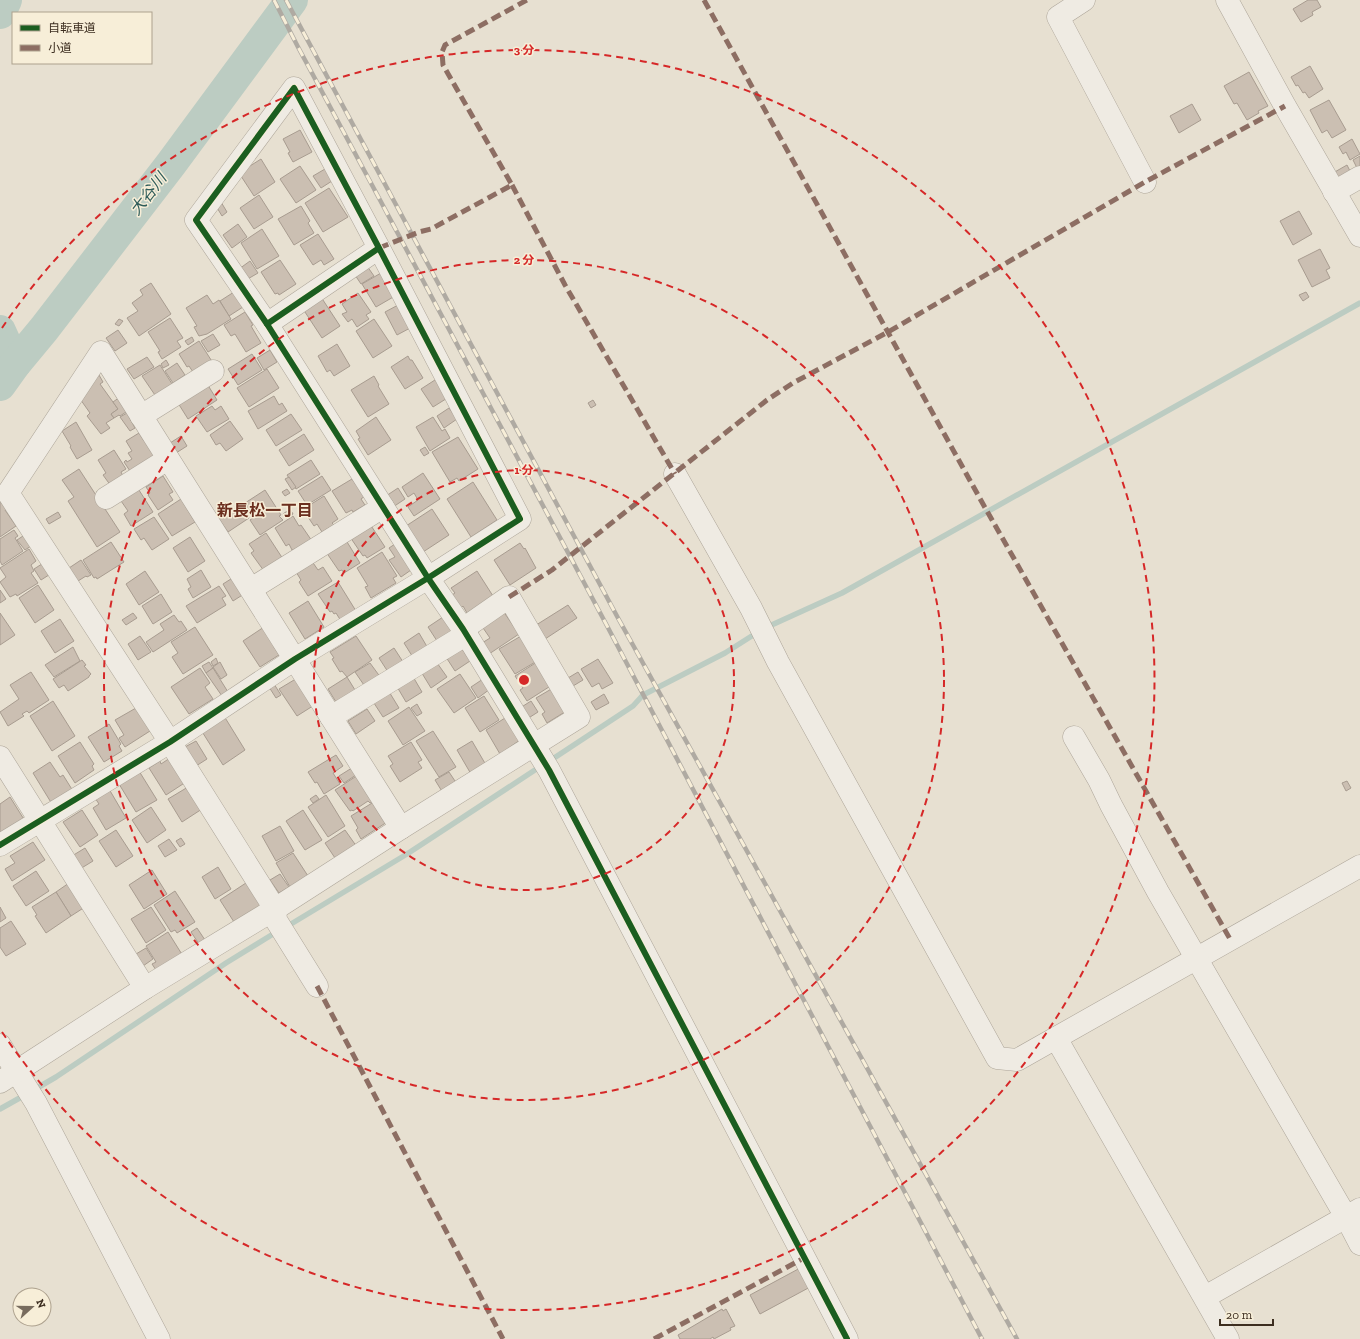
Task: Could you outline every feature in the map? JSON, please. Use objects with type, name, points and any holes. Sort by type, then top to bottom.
[{"type":"street","points":[[1084,0],[1058,17],[1145,182]]},
{"type":"street","points":[[1227,0],[1360,236]]},
{"type":"street","points":[[0,845],[170,742],[295,659],[428,578],[520,519],[294,88],[196,220],[267,324],[382,507],[428,578],[465,631],[540,756],[847,1339]]},
{"type":"street","points":[[1334,192],[1360,177]]},
{"type":"street","points":[[267,324],[379,248]]},
{"type":"street","points":[[317,986],[170,742],[8,492],[101,352],[401,828]]},
{"type":"street","points":[[141,416],[213,371]]},
{"type":"street","points":[[106,498],[168,459]]},
{"type":"street","points":[[674,474],[751,608],[786,676],[998,1058],[1017,1060],[1360,866]]},
{"type":"street","points":[[251,589],[382,507]]},
{"type":"street","points":[[20,1085],[145,988],[279,922],[401,828],[540,756],[579,717],[509,597],[465,631],[331,717]]},
{"type":"street","points":[[1074,737],[1099,780],[1158,892],[1353,1213],[1360,1244]]},
{"type":"street","points":[[0,757],[145,988]]},
{"type":"street","points":[[1056,1038],[1228,1339]]},
{"type":"street","points":[[0,1045],[20,1085],[159,1339]]},
{"type":"street","points":[[1205,1297],[1353,1213]]},
{"type":"building","points":[[1308,0],[1317,0],[1321,7],[1312,12],[1313,15],[1301,22],[1293,9]]},
{"type":"building","points":[[1310,66],[1323,89],[1309,98],[1305,92],[1303,93],[1298,85],[1296,86],[1291,77]]},
{"type":"building","points":[[1249,72],[1268,106],[1258,111],[1259,113],[1247,120],[1237,103],[1234,104],[1224,86]]},
{"type":"building","points":[[1329,100],[1346,130],[1332,138],[1327,130],[1322,133],[1310,110]]},
{"type":"building","points":[[1192,104],[1201,120],[1179,133],[1170,116]]},
{"type":"building","points":[[300,130],[312,152],[293,162],[288,153],[290,152],[283,139]]},
{"type":"building","points":[[1352,139],[1360,154],[1350,160],[1346,152],[1343,154],[1339,147]]},
{"type":"building","points":[[1360,156],[1360,169],[1358,170],[1353,160]]},
{"type":"building","points":[[261,159],[275,182],[254,196],[239,173]]},
{"type":"building","points":[[1347,165],[1351,173],[1338,181],[1333,173]]},
{"type":"building","points":[[300,166],[316,190],[296,203],[280,179]]},
{"type":"building","points":[[325,169],[332,181],[321,188],[313,176]]},
{"type":"building","points":[[329,188],[348,217],[323,232],[305,203]]},
{"type":"building","points":[[259,195],[273,217],[254,229],[240,208]]},
{"type":"building","points":[[221,202],[227,212],[222,216],[216,206]]},
{"type":"building","points":[[301,206],[310,221],[308,223],[314,233],[294,245],[278,219]]},
{"type":"building","points":[[1299,211],[1312,234],[1293,245],[1280,221]]},
{"type":"building","points":[[238,224],[247,237],[232,248],[223,235]]},
{"type":"building","points":[[262,229],[279,256],[257,269],[241,243]]},
{"type":"building","points":[[318,234],[334,259],[324,265],[321,260],[313,265],[300,245]]},
{"type":"building","points":[[1320,249],[1330,268],[1326,270],[1330,278],[1312,287],[1298,260]]},
{"type":"building","points":[[280,260],[296,284],[279,295],[278,293],[275,294],[261,272]]},
{"type":"building","points":[[250,261],[258,273],[246,280],[239,269]]},
{"type":"building","points":[[367,266],[374,276],[361,284],[355,275]]},
{"type":"building","points":[[381,273],[395,296],[376,307],[362,284]]},
{"type":"building","points":[[151,283],[171,314],[139,336],[127,318],[138,311],[132,303],[143,295],[140,290]]},
{"type":"building","points":[[234,292],[243,307],[229,316],[220,301]]},
{"type":"building","points":[[1306,292],[1309,297],[1303,301],[1299,295]]},
{"type":"building","points":[[358,293],[371,312],[366,315],[369,319],[357,327],[352,319],[348,322],[342,314],[347,312],[342,304]]},
{"type":"building","points":[[207,295],[213,304],[219,300],[231,319],[207,334],[199,336],[194,327],[197,326],[186,308]]},
{"type":"building","points":[[321,297],[340,326],[322,338],[303,309]]},
{"type":"building","points":[[400,304],[412,327],[397,335],[385,312]]},
{"type":"building","points":[[245,312],[261,343],[246,352],[235,334],[231,336],[224,325]]},
{"type":"building","points":[[170,318],[183,338],[177,341],[181,347],[162,359],[158,352],[160,351],[148,332]]},
{"type":"building","points":[[119,319],[123,321],[119,326],[115,324]]},
{"type":"building","points":[[374,319],[392,346],[373,358],[356,331]]},
{"type":"building","points":[[118,330],[127,343],[115,351],[106,338]]},
{"type":"building","points":[[213,334],[220,345],[208,352],[201,341]]},
{"type":"building","points":[[192,337],[194,341],[188,345],[185,341]]},
{"type":"building","points":[[199,341],[213,363],[195,375],[189,366],[187,367],[179,354]]},
{"type":"building","points":[[337,344],[350,366],[334,376],[330,370],[327,372],[318,356]]},
{"type":"building","points":[[270,350],[277,362],[264,370],[257,358]]},
{"type":"building","points":[[252,354],[262,370],[238,385],[228,369]]},
{"type":"building","points":[[408,356],[423,378],[405,389],[391,367]]},
{"type":"building","points":[[147,357],[154,367],[134,379],[127,369]]},
{"type":"building","points":[[166,360],[169,365],[163,368],[161,364]]},
{"type":"building","points":[[177,363],[185,375],[173,383],[165,371]]},
{"type":"building","points":[[160,365],[174,387],[157,398],[142,376]]},
{"type":"building","points":[[267,369],[279,388],[249,407],[237,388]]},
{"type":"building","points":[[99,375],[103,382],[100,384],[118,409],[111,414],[114,418],[106,423],[110,428],[101,434],[87,416],[90,413],[78,396],[80,388]]},
{"type":"building","points":[[374,376],[389,404],[368,417],[351,390]]},
{"type":"building","points":[[438,378],[449,397],[433,407],[421,389]]},
{"type":"building","points":[[206,382],[217,400],[188,419],[178,403]]},
{"type":"building","points":[[274,396],[279,405],[282,403],[287,411],[258,429],[248,411]]},
{"type":"building","points":[[120,397],[129,410],[114,418],[111,414],[118,409],[113,402]]},
{"type":"building","points":[[593,400],[596,405],[591,408],[588,403]]},
{"type":"building","points":[[212,406],[215,410],[221,406],[229,419],[207,432],[196,416]]},
{"type":"building","points":[[449,408],[457,419],[444,428],[437,416]]},
{"type":"building","points":[[127,413],[135,428],[130,431],[120,417]]},
{"type":"building","points":[[291,414],[302,430],[276,446],[266,430]]},
{"type":"building","points":[[376,417],[391,440],[368,455],[358,439],[360,438],[356,431]]},
{"type":"building","points":[[433,417],[442,431],[445,429],[450,438],[430,451],[416,427]]},
{"type":"building","points":[[230,421],[243,439],[226,451],[220,443],[216,445],[210,435]]},
{"type":"building","points":[[76,422],[92,450],[77,459],[62,431]]},
{"type":"building","points":[[139,433],[144,441],[146,440],[156,456],[132,474],[124,462],[132,459],[128,453],[132,451],[126,441]]},
{"type":"building","points":[[304,434],[314,450],[289,466],[279,450]]},
{"type":"building","points":[[181,436],[187,446],[176,453],[170,443]]},
{"type":"building","points":[[458,437],[478,469],[459,481],[457,478],[450,482],[432,452]]},
{"type":"building","points":[[425,447],[429,453],[424,456],[420,450]]},
{"type":"building","points":[[114,450],[126,469],[121,472],[123,476],[111,486],[103,475],[106,473],[98,460]]},
{"type":"building","points":[[311,460],[320,474],[296,489],[287,475]]},
{"type":"building","points":[[79,469],[120,532],[97,547],[68,501],[74,497],[62,480]]},
{"type":"building","points":[[423,473],[440,499],[414,516],[408,507],[418,500],[414,493],[408,497],[402,487]]},
{"type":"building","points":[[163,476],[173,492],[169,494],[173,500],[158,510],[148,495],[150,493],[146,487]]},
{"type":"building","points":[[322,476],[331,490],[307,505],[298,491]]},
{"type":"building","points":[[289,477],[296,487],[292,490],[285,479]]},
{"type":"building","points":[[352,479],[365,496],[361,499],[365,505],[353,512],[352,510],[346,513],[332,491]]},
{"type":"building","points":[[473,482],[497,520],[471,537],[447,499]]},
{"type":"building","points":[[137,487],[153,512],[131,526],[124,514],[128,511],[119,498]]},
{"type":"building","points":[[398,488],[405,499],[393,507],[386,496]]},
{"type":"building","points":[[287,489],[290,493],[285,496],[282,492]]},
{"type":"building","points":[[265,490],[281,515],[279,516],[283,520],[260,535],[250,520],[254,517],[245,503]]},
{"type":"building","points":[[324,496],[338,519],[332,523],[334,525],[322,532],[317,524],[314,526],[306,514],[308,512],[305,508]]},
{"type":"building","points":[[0,497],[10,507],[5,510],[16,526],[0,537]]},
{"type":"building","points":[[181,499],[195,522],[172,536],[158,514]]},
{"type":"building","points":[[241,505],[249,518],[228,532],[219,519]]},
{"type":"building","points":[[290,509],[293,514],[286,518],[283,514]]},
{"type":"building","points":[[432,509],[449,535],[423,552],[406,526]]},
{"type":"building","points":[[58,512],[61,517],[49,524],[46,519]]},
{"type":"building","points":[[293,516],[299,526],[301,525],[312,541],[297,551],[295,549],[292,550],[289,544],[286,546],[275,528]]},
{"type":"building","points":[[154,517],[169,539],[152,550],[144,538],[141,540],[134,529]]},
{"type":"building","points":[[368,521],[385,547],[367,558],[365,555],[363,556],[348,534]]},
{"type":"building","points":[[14,530],[18,536],[15,538],[23,551],[2,565],[0,561],[0,539]]},
{"type":"building","points":[[266,533],[283,559],[264,571],[251,553],[254,551],[249,544]]},
{"type":"building","points":[[26,534],[34,544],[25,550],[17,540]]},
{"type":"building","points":[[190,537],[205,561],[188,572],[173,548]]},
{"type":"building","points":[[344,537],[360,563],[344,573],[342,570],[339,571],[324,549]]},
{"type":"building","points":[[111,542],[124,562],[97,579],[96,577],[94,578],[83,560]]},
{"type":"building","points":[[520,543],[524,549],[525,548],[536,568],[510,585],[494,560]]},
{"type":"building","points":[[395,544],[411,570],[401,577],[389,560],[395,557],[389,548]]},
{"type":"building","points":[[29,549],[36,561],[31,565],[34,571],[31,573],[38,583],[17,596],[16,594],[10,597],[0,582],[6,577],[0,568]]},
{"type":"building","points":[[382,552],[397,576],[393,578],[396,583],[371,598],[365,587],[368,586],[357,568]]},
{"type":"building","points":[[309,557],[318,570],[323,567],[332,581],[308,596],[299,582],[301,580],[293,567]]},
{"type":"building","points":[[81,560],[91,575],[78,581],[69,568]]},
{"type":"building","points":[[45,562],[52,573],[41,580],[34,569]]},
{"type":"building","points":[[201,570],[211,587],[193,598],[188,589],[191,587],[187,579]]},
{"type":"building","points":[[145,571],[159,592],[139,605],[126,584]]},
{"type":"building","points":[[477,571],[493,596],[467,613],[463,606],[461,608],[452,595],[455,593],[451,588]]},
{"type":"building","points":[[234,577],[244,594],[233,601],[223,584]]},
{"type":"building","points":[[338,582],[356,611],[341,621],[336,613],[334,614],[332,611],[330,612],[318,594]]},
{"type":"building","points":[[38,585],[54,610],[35,623],[19,598]]},
{"type":"building","points":[[219,586],[226,596],[222,598],[226,605],[197,623],[186,606]]},
{"type":"building","points":[[0,590],[6,599],[0,603]]},
{"type":"building","points":[[161,594],[172,612],[153,624],[142,606]]},
{"type":"building","points":[[308,601],[324,627],[305,639],[289,613]]},
{"type":"building","points":[[568,605],[577,618],[542,641],[533,627]]},
{"type":"building","points":[[503,611],[519,634],[489,654],[482,643],[490,638],[481,625]]},
{"type":"building","points":[[0,613],[15,635],[0,645]]},
{"type":"building","points":[[133,613],[137,618],[126,625],[122,620]]},
{"type":"building","points":[[174,615],[179,622],[181,621],[187,630],[153,652],[146,642],[164,630],[160,624]]},
{"type":"building","points":[[443,617],[454,635],[439,644],[428,627]]},
{"type":"building","points":[[60,619],[74,641],[55,653],[41,631]]},
{"type":"building","points":[[195,627],[213,655],[183,674],[172,657],[178,653],[171,642]]},
{"type":"building","points":[[264,627],[276,646],[274,647],[279,655],[260,667],[243,641]]},
{"type":"building","points":[[419,633],[429,650],[414,659],[404,643]]},
{"type":"building","points":[[140,636],[151,652],[138,660],[128,644]]},
{"type":"building","points":[[356,636],[372,660],[347,677],[342,671],[340,672],[332,659],[334,658],[330,652]]},
{"type":"building","points":[[521,636],[537,661],[515,674],[499,649]]},
{"type":"building","points":[[459,644],[470,661],[455,671],[444,654]]},
{"type":"building","points":[[73,647],[80,661],[54,677],[45,665]]},
{"type":"building","points":[[394,648],[405,665],[390,675],[379,658]]},
{"type":"building","points":[[216,658],[218,663],[213,666],[211,662]]},
{"type":"building","points":[[598,659],[613,683],[602,689],[599,683],[592,687],[581,669]]},
{"type":"building","points":[[82,660],[86,665],[84,666],[91,674],[89,677],[68,691],[64,685],[59,688],[53,679]]},
{"type":"building","points":[[435,660],[447,677],[431,688],[420,670]]},
{"type":"building","points":[[209,662],[213,668],[206,673],[202,666]]},
{"type":"building","points":[[220,662],[227,675],[221,679],[213,667]]},
{"type":"building","points":[[537,662],[552,685],[527,701],[520,690],[523,688],[515,676]]},
{"type":"building","points":[[370,663],[381,678],[366,688],[355,672]]},
{"type":"building","points":[[200,668],[210,683],[205,687],[213,699],[189,714],[171,687]]},
{"type":"building","points":[[213,668],[228,692],[222,696],[206,673]]},
{"type":"building","points":[[31,672],[49,700],[29,713],[27,711],[22,714],[24,716],[8,726],[0,712],[19,699],[10,685]]},
{"type":"building","points":[[578,672],[583,680],[573,686],[568,678]]},
{"type":"building","points":[[460,674],[476,698],[454,713],[437,689]]},
{"type":"building","points":[[412,675],[422,692],[406,702],[396,685]]},
{"type":"building","points":[[299,677],[316,704],[297,716],[279,689]]},
{"type":"building","points":[[347,677],[355,690],[336,702],[328,689]]},
{"type":"building","points":[[483,679],[490,689],[478,698],[471,687]]},
{"type":"building","points":[[274,684],[281,695],[276,698],[269,687]]},
{"type":"building","points":[[553,688],[568,710],[547,723],[542,714],[545,712],[536,698]]},
{"type":"building","points":[[388,690],[399,708],[383,717],[372,700]]},
{"type":"building","points":[[604,694],[609,703],[596,710],[591,702]]},
{"type":"building","points":[[484,696],[499,720],[480,732],[465,708]]},
{"type":"building","points":[[53,701],[75,736],[52,751],[30,716]]},
{"type":"building","points":[[531,701],[538,712],[527,719],[520,708]]},
{"type":"building","points":[[417,704],[422,713],[417,716],[411,708]]},
{"type":"building","points":[[409,707],[425,731],[403,745],[388,721]]},
{"type":"building","points":[[136,708],[150,731],[125,747],[119,738],[124,735],[115,720]]},
{"type":"building","points":[[367,709],[375,721],[356,734],[348,721]]},
{"type":"building","points":[[224,716],[245,750],[223,765],[201,730]]},
{"type":"building","points":[[505,718],[520,740],[500,754],[486,730]]},
{"type":"building","points":[[109,724],[121,744],[119,746],[122,751],[104,762],[88,737]]},
{"type":"building","points":[[433,731],[456,767],[439,777],[416,741]]},
{"type":"building","points":[[196,741],[207,759],[196,766],[185,747]]},
{"type":"building","points":[[472,741],[486,765],[471,774],[457,750]]},
{"type":"building","points":[[80,742],[94,764],[92,766],[94,770],[75,783],[58,756]]},
{"type":"building","points":[[411,742],[422,760],[418,762],[422,768],[400,782],[390,766],[393,764],[388,756]]},
{"type":"building","points":[[336,755],[343,766],[333,773],[340,784],[324,794],[317,782],[315,783],[308,772]]},
{"type":"building","points":[[170,758],[186,782],[166,795],[149,768],[160,761],[161,764]]},
{"type":"building","points":[[50,762],[60,777],[63,775],[73,791],[52,804],[33,773]]},
{"type":"building","points":[[355,766],[359,773],[344,783],[339,776]]},
{"type":"building","points":[[139,771],[157,800],[136,812],[119,784]]},
{"type":"building","points":[[449,772],[457,784],[443,793],[435,780]]},
{"type":"building","points":[[358,775],[378,798],[370,803],[368,801],[353,811],[350,811],[335,790]]},
{"type":"building","points":[[1347,781],[1351,788],[1346,791],[1342,783]]},
{"type":"building","points":[[188,787],[202,809],[182,822],[168,799]]},
{"type":"building","points":[[109,789],[126,818],[106,830],[93,808],[99,804],[95,798]]},
{"type":"building","points":[[316,795],[319,799],[313,803],[310,799]]},
{"type":"building","points":[[326,795],[345,826],[328,837],[308,807]]},
{"type":"building","points":[[10,797],[25,821],[0,837],[0,804]]},
{"type":"building","points":[[377,800],[387,822],[361,839],[356,830],[358,828],[351,816]]},
{"type":"building","points":[[151,807],[166,830],[147,843],[132,820]]},
{"type":"building","points":[[82,810],[98,835],[80,847],[63,822]]},
{"type":"building","points":[[303,810],[322,840],[305,850],[286,821]]},
{"type":"building","points":[[280,826],[294,851],[276,861],[262,836]]},
{"type":"building","points":[[116,830],[133,856],[116,867],[99,841]]},
{"type":"building","points":[[345,830],[357,847],[337,861],[325,843]]},
{"type":"building","points":[[181,838],[185,844],[180,847],[176,841]]},
{"type":"building","points":[[169,839],[177,850],[165,857],[158,846]]},
{"type":"building","points":[[33,842],[45,860],[12,881],[5,869],[15,863],[10,856]]},
{"type":"building","points":[[85,848],[93,861],[80,869],[72,856]]},
{"type":"building","points":[[293,853],[308,876],[290,887],[276,863]]},
{"type":"building","points":[[218,867],[231,889],[215,899],[202,877]]},
{"type":"building","points":[[152,870],[167,894],[144,909],[129,885]]},
{"type":"building","points":[[36,871],[49,891],[26,906],[13,886]]},
{"type":"building","points":[[280,874],[289,887],[279,893],[270,880]]},
{"type":"building","points":[[249,881],[262,901],[261,909],[234,922],[220,900]]},
{"type":"building","points":[[69,883],[85,907],[71,916],[56,892]]},
{"type":"building","points":[[175,891],[195,922],[177,933],[175,930],[171,932],[154,905]]},
{"type":"building","points":[[56,892],[71,916],[46,933],[35,916],[37,915],[32,907]]},
{"type":"building","points":[[0,907],[6,918],[0,922]]},
{"type":"building","points":[[151,907],[166,930],[146,943],[131,919]]},
{"type":"building","points":[[11,921],[26,944],[6,956],[0,947],[0,928]]},
{"type":"building","points":[[197,928],[207,943],[201,947],[191,932]]},
{"type":"building","points":[[168,932],[183,956],[158,973],[152,964],[156,962],[146,946]]},
{"type":"building","points":[[146,948],[153,959],[143,966],[136,954]]},
{"type":"building","points":[[802,1267],[812,1286],[760,1314],[750,1295]]},
{"type":"building","points":[[722,1309],[723,1311],[726,1309],[735,1326],[730,1328],[731,1330],[714,1339],[713,1337],[710,1339],[680,1339],[678,1335]]},
{"type":"waterway","points":[[0,13],[6,0]]},
{"type":"waterway","name":"大谷川","points":[[0,385],[171,164],[292,0]]},
{"type":"waterway","points":[[765,628],[842,593],[1360,303]]},
{"type":"waterway","points":[[0,331],[15,364]]},
{"type":"waterway","points":[[548,762],[633,706],[643,695],[725,653],[758,632]]},
{"type":"waterway","points":[[286,927],[407,854],[541,766]]},
{"type":"waterway","points":[[32,1091],[56,1077],[226,963],[278,931]]},
{"type":"waterway","points":[[0,1109],[25,1095]]},
{"type":"railway","points":[[274,0],[605,622],[982,1339]]},
{"type":"railway","points":[[286,0],[618,618],[1017,1339]]},
{"type":"marked path","points":[[379,248],[419,232],[431,229],[512,185],[443,65],[442,52],[445,45],[527,0]]},
{"type":"marked path","points":[[704,0],[983,504],[1230,939]]},
{"type":"marked path","points":[[509,597],[552,570],[767,400],[793,383],[888,332],[1145,182],[1285,106]]},
{"type":"marked path","points":[[512,185],[565,285],[675,474]]},
{"type":"marked path","points":[[317,986],[503,1339]]},
{"type":"marked path","points":[[654,1339],[804,1258]]},
{"type":"cycle path","points":[[0,845],[170,742],[295,659],[428,578],[520,519],[379,248],[294,88],[196,220],[267,324],[379,248]]},
{"type":"cycle path","points":[[267,324],[428,578],[463,629],[549,770],[847,1339]]},
{"type":"district","name":"新長松一丁目","points":[[265,510]]}]
